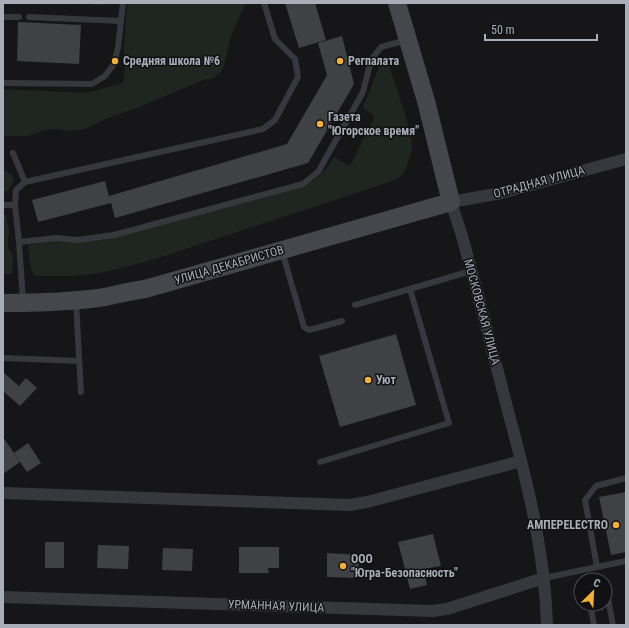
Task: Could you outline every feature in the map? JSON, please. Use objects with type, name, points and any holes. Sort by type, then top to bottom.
[{"type":"main road","name":"МОСКОВСКАЯ УЛИЦА","points":[[397,3],[426,100],[451,202]]},
{"type":"main road","name":"УЛИЦА ДЕКАБРИСТОВ","points":[[3,303],[76,300],[104,297],[144,289],[451,202]]},
{"type":"street","name":"ОТРАДНАЯ УЛИЦА","points":[[451,202],[501,193],[626,159]]},
{"type":"street","name":"МОСКОВСКАЯ УЛИЦА","points":[[451,202],[462,234],[521,461],[537,532],[544,578],[547,625]]},
{"type":"street","points":[[3,493],[350,505],[367,502],[521,461]]},
{"type":"street","name":"УРМАННАЯ УЛИЦА","points":[[3,597],[432,611],[447,608],[544,578]]},
{"type":"lane","points":[[3,83],[92,84],[105,76],[114,64],[122,20],[123,3]]},
{"type":"lane","points":[[23,303],[19,242],[14,205],[16,190],[25,182],[263,129],[275,120],[298,76],[295,59],[275,39],[264,3]]},
{"type":"lane","points":[[3,17],[19,17]]},
{"type":"lane","points":[[29,18],[122,20]]},
{"type":"lane","points":[[19,242],[57,238],[77,240],[114,236],[303,184],[318,172],[363,92],[371,60],[381,47],[408,39]]},
{"type":"lane","points":[[13,153],[25,182]]},
{"type":"lane","points":[[3,205],[14,205]]},
{"type":"lane","points":[[281,250],[304,327],[309,330],[342,321]]},
{"type":"lane","points":[[355,305],[471,271]]},
{"type":"lane","points":[[320,462],[449,423],[410,289]]},
{"type":"lane","points":[[76,300],[81,392]]},
{"type":"lane","points":[[3,358],[79,361]]},
{"type":"lane","points":[[597,567],[585,500],[596,486],[626,478]]},
{"type":"lane","points":[[544,578],[626,561]]},
{"type":"lane","points":[[592,612],[594,625]]},
{"type":"lane","points":[[611,612],[613,625]]},
{"type":"shaded area","points":[[66,3],[113,3],[101,5]]},
{"type":"shaded area","points":[[127,3],[246,3],[232,35],[224,66],[220,73],[216,76],[137,108],[110,117],[85,129],[70,131],[58,129],[45,130],[26,136],[3,136],[3,89],[86,93],[123,83],[125,71],[124,48]]},
{"type":"shaded area","points":[[381,61],[388,62],[411,137],[412,149],[407,166],[403,174],[396,179],[152,260],[101,273],[74,276],[35,276],[31,270],[28,245],[56,240],[117,237],[313,181],[325,170],[334,157],[350,166],[375,116],[363,108]]},
{"type":"shaded area","points":[[3,170],[13,176],[12,185],[7,192],[3,190]]},
{"type":"shaded area","points":[[3,214],[6,214],[9,232],[8,248],[13,257],[12,274],[3,274]]},
{"type":"building","points":[[285,3],[315,3],[326,40],[299,48]]},
{"type":"building","points":[[18,22],[81,25],[79,64],[17,61]]},
{"type":"building","points":[[342,36],[354,84],[308,163],[115,218],[111,203],[38,222],[32,200],[105,181],[110,200],[109,196],[287,144],[327,75],[318,43]]},
{"type":"building","name":"Уют","points":[[396,334],[416,405],[340,427],[319,356]]},
{"type":"building","points":[[3,372],[19,386],[26,378],[37,388],[20,406],[3,391]]},
{"type":"building","points":[[3,437],[20,462],[3,474]]},
{"type":"building","points":[[28,443],[41,463],[27,472],[14,453]]},
{"type":"building","name":"АМПЕРELECTRO","points":[[626,492],[626,552],[611,555],[599,497]]},
{"type":"building","points":[[433,534],[441,566],[423,569],[427,585],[410,589],[398,542]]},
{"type":"building","points":[[45,542],[64,542],[64,568],[45,568]]},
{"type":"building","points":[[98,545],[129,546],[128,569],[97,568]]},
{"type":"building","points":[[239,547],[279,547],[279,568],[268,568],[269,573],[239,573]]},
{"type":"building","points":[[163,548],[193,549],[192,571],[162,570]]},
{"type":"building","points":[[327,553],[359,555],[358,578],[327,577]]},
{"type":"place","name":"Средняя школа №6","points":[[115,61]]},
{"type":"place","name":"Регпалата","points":[[340,61]]},
{"type":"place","name":"Газета \"Югорское время\"","points":[[320,124]]},
{"type":"place","name":"Уют","points":[[368,380]]},
{"type":"place","name":"АМПЕРELECTRO","points":[[616,525]]},
{"type":"place","name":"ООО \"Югра-Безопасность\"","points":[[343,566]]}]
